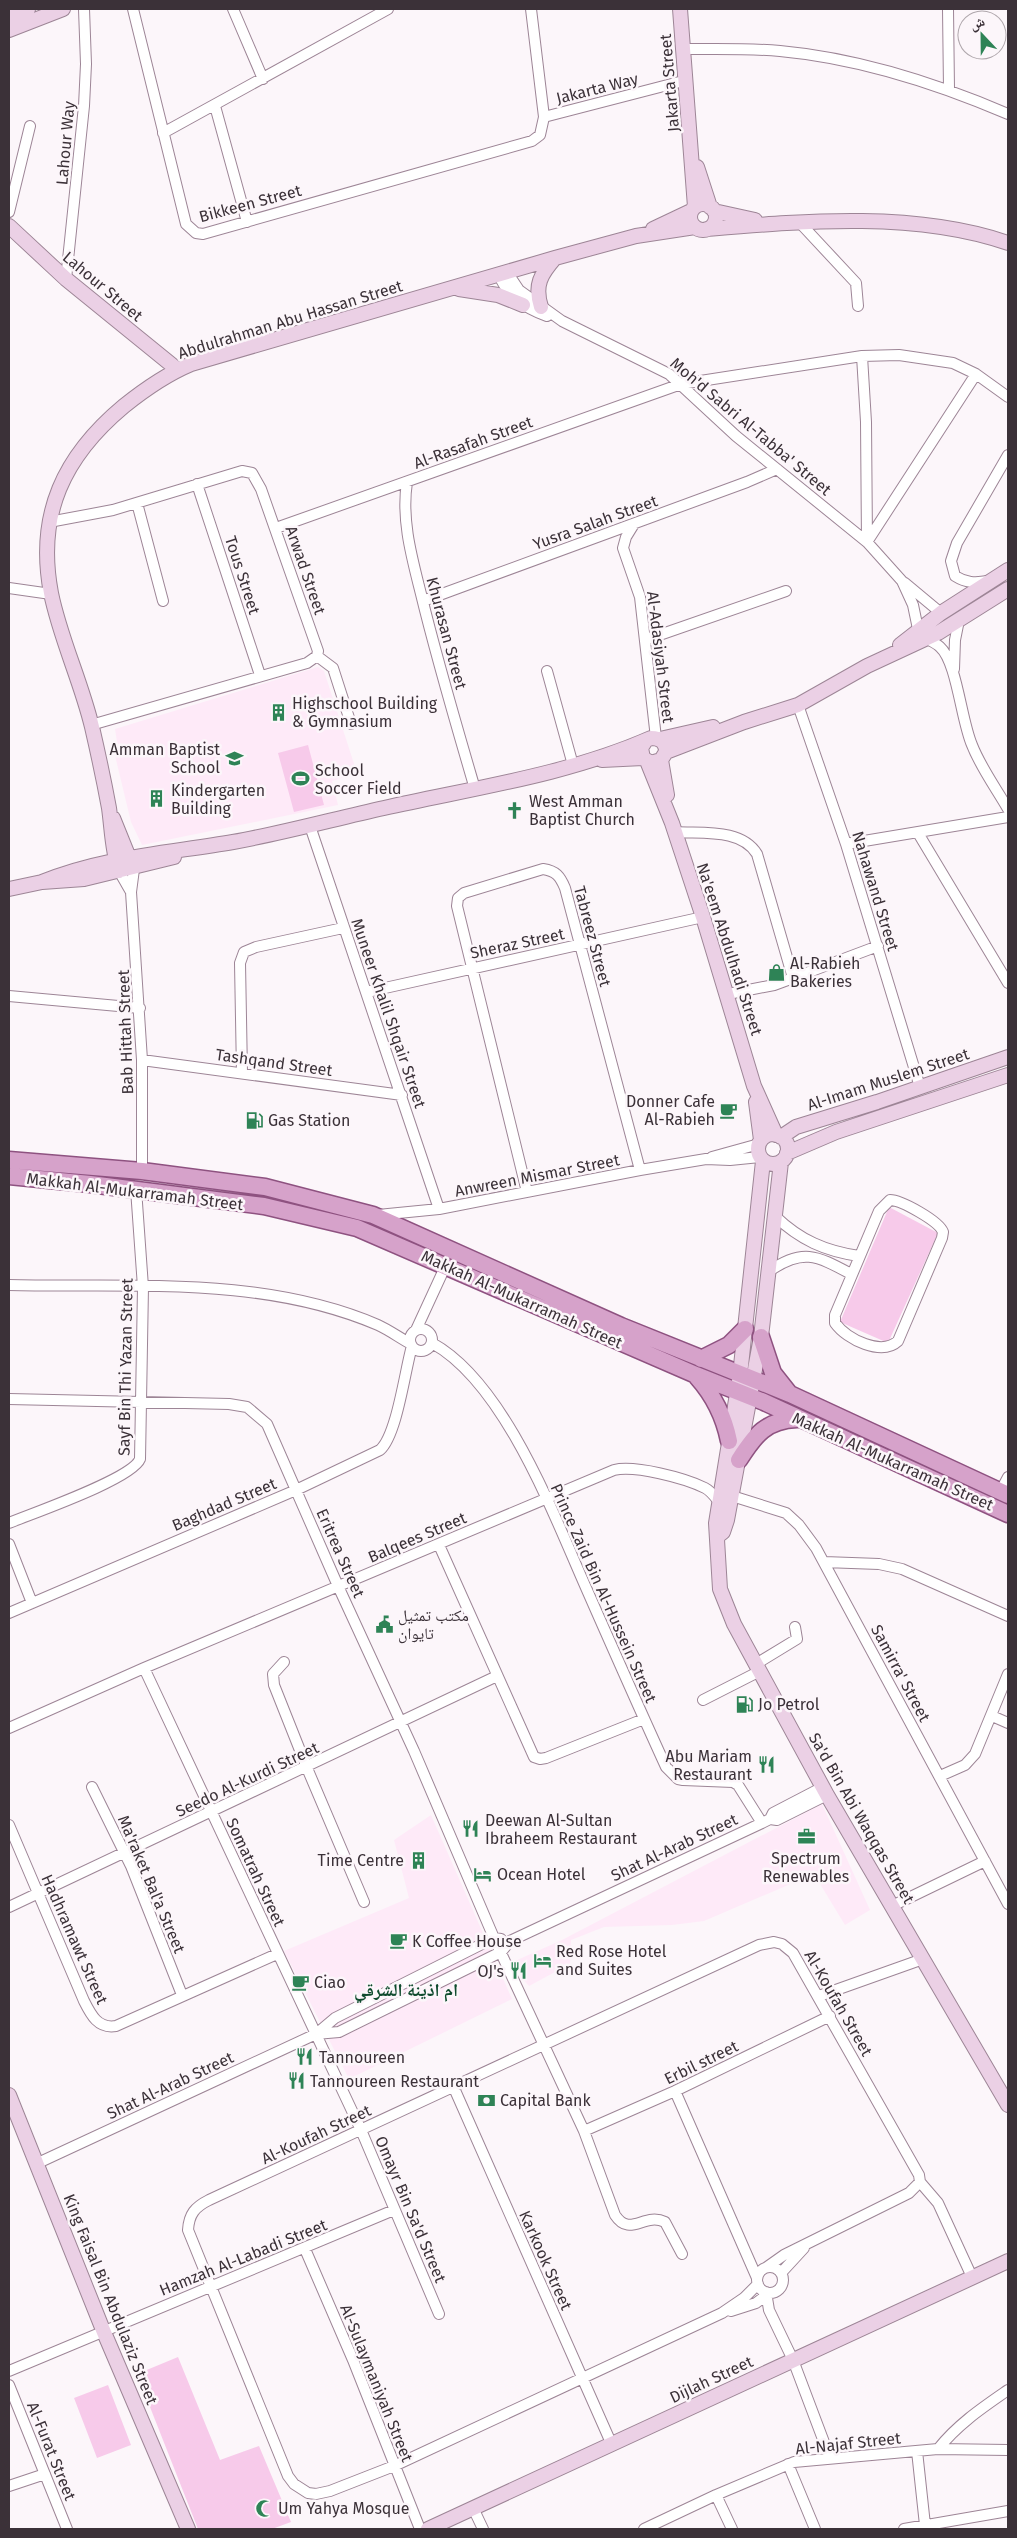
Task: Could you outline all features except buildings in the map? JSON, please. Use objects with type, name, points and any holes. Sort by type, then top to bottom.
[{"type":"main road","name":"Makkah Al-Mukarramah Street","points":[[9,1160],[142,1171],[265,1187],[373,1215],[701,1359],[790,1394],[1006,1488]]},
{"type":"main road","name":"Makkah Al-Mukarramah Street","points":[[9,1176],[136,1189],[264,1206],[357,1228],[744,1394],[1008,1514]]},
{"type":"main road","points":[[701,1359],[724,1349],[745,1329]]},
{"type":"main road","points":[[761,1337],[773,1373],[790,1394]]},
{"type":"main road","points":[[696,1375],[715,1400],[729,1441]]},
{"type":"main road","points":[[739,1460],[766,1426],[780,1421],[797,1419]]},
{"type":"street","points":[[9,17],[28,9]]},
{"type":"street","points":[[9,30],[62,9]]},
{"type":"street","name":"Lahour Way","points":[[66,279],[85,97],[84,9]]},
{"type":"street","points":[[133,9],[163,133],[388,9]]},
{"type":"street","points":[[233,9],[263,79]]},
{"type":"street","points":[[531,9],[544,117]]},
{"type":"street","name":"Jakarta Street","points":[[680,9],[692,155],[693,209]]},
{"type":"street","points":[[948,9],[949,89]]},
{"type":"street","points":[[684,49],[780,51],[812,56],[949,89],[1008,114]]},
{"type":"street","name":"Jakarta Way","points":[[544,117],[687,80]]},
{"type":"street","points":[[215,106],[247,222]]},
{"type":"street","name":"Bikkeen Street","points":[[163,133],[183,215],[191,230],[203,234],[524,144],[540,135],[544,117]]},
{"type":"street","points":[[9,212],[30,126]]},
{"type":"street","name":"Jakarta Street","points":[[692,155],[712,209]]},
{"type":"street","points":[[703,204],[712,209],[716,220],[701,228],[690,220],[693,209],[703,204]]},
{"type":"street","name":"Abdulrahman Abu Hassan Street","points":[[636,236],[693,209]]},
{"type":"street","name":"Abdulrahman Abu Hassan Street","points":[[712,209],[773,224]]},
{"type":"street","name":"Abdulrahman Abu Hassan Street","points":[[124,864],[110,826],[109,810],[91,725],[51,594],[47,564],[49,522],[61,480],[82,447],[111,417],[132,400],[178,370],[207,359],[636,236],[701,228],[773,224],[916,223],[985,235],[1008,243]]},
{"type":"street","points":[[801,224],[856,283],[858,306]]},
{"type":"street","name":"Lahour Street","points":[[9,226],[66,279],[178,370]]},
{"type":"street","points":[[541,306],[538,283],[540,275],[555,258]]},
{"type":"street","name":"Moh'd Sabri Al-Tabba' Street","points":[[503,273],[507,290],[523,304],[562,321],[669,374],[706,410],[867,542],[902,581],[941,613]]},
{"type":"street","name":"Moh'd Sabri Al-Tabba' Street","points":[[503,273],[519,290],[562,321]]},
{"type":"street","points":[[456,288],[498,294],[523,304]]},
{"type":"street","name":"Al-Rasafah Street","points":[[276,528],[680,384],[862,356],[899,355],[925,357],[953,363],[976,374],[1008,398]]},
{"type":"street","points":[[862,356],[866,422],[867,542]]},
{"type":"street","points":[[867,542],[976,374]]},
{"type":"street","points":[[994,580],[970,582],[961,580],[955,576],[951,560],[957,542],[1008,455]]},
{"type":"street","name":"Yusra Salah Street","points":[[423,601],[634,524],[777,469]]},
{"type":"street","name":"Arwad Street","points":[[49,522],[88,516],[242,471],[252,473],[261,489],[276,528],[316,644],[317,656]]},
{"type":"street","name":"Khurasan Street","points":[[407,482],[405,496],[406,528],[431,638],[475,789]]},
{"type":"street","name":"Tous Street","points":[[197,484],[260,675]]},
{"type":"street","points":[[137,503],[163,600]]},
{"type":"street","name":"Al-Adasiyah Street","points":[[634,524],[626,536],[623,548],[640,597],[654,750]]},
{"type":"street","points":[[922,634],[941,613],[1008,570]]},
{"type":"street","name":"Moh'd Sabri Al-Tabba' Street","points":[[902,581],[913,605],[922,634]]},
{"type":"street","points":[[9,588],[51,594]]},
{"type":"street","points":[[9,889],[42,882],[62,874],[124,864],[310,826],[580,763],[654,750],[798,705],[887,656],[922,634],[960,620],[1008,588]]},
{"type":"street","points":[[645,640],[786,591]]},
{"type":"street","points":[[954,675],[955,640],[960,620]]},
{"type":"street","points":[[922,634],[940,647],[947,657],[954,675],[964,723],[972,746],[1008,809]]},
{"type":"street","points":[[91,725],[307,663],[317,656],[333,668],[351,724]]},
{"type":"street","points":[[547,671],[580,763]]},
{"type":"street","name":"Nahawand Street","points":[[798,705],[846,844],[920,1087]]},
{"type":"street","name":"Na'eem Abdulhadi Street","points":[[654,750],[673,828],[728,994],[754,1086],[761,1150],[745,1329],[747,1378]]},
{"type":"street","points":[[846,844],[1008,817]]},
{"type":"street","name":"Muneer Khalil Shqair Street","points":[[310,826],[439,1209]]},
{"type":"street","points":[[673,828],[736,836],[752,845],[757,854],[793,978]]},
{"type":"street","points":[[918,833],[1008,983]]},
{"type":"street","name":"Bab Hittah Street","points":[[124,864],[132,892],[140,1008],[142,1171]]},
{"type":"street","name":"Tabreez Street","points":[[527,1192],[457,911],[458,898],[464,893],[543,869],[553,870],[558,874],[565,888],[640,1170]]},
{"type":"street","name":"Sheraz Street","points":[[367,992],[703,917]]},
{"type":"street","points":[[242,1073],[240,963],[244,952],[256,947],[343,928]]},
{"type":"street","points":[[728,994],[774,985],[878,946]]},
{"type":"street","points":[[9,996],[140,1008]]},
{"type":"street","name":"Al-Imam Muslem Street","points":[[778,1136],[796,1127],[1008,1057]]},
{"type":"street","name":"Tashqand Street","points":[[142,1060],[402,1095]]},
{"type":"street","name":"Al-Imam Muslem Street","points":[[784,1157],[836,1132],[1008,1075]]},
{"type":"street","name":"Na'eem Abdulhadi Street","points":[[754,1086],[778,1136]]},
{"type":"street","points":[[767,1135],[778,1136],[786,1144],[784,1157],[772,1164],[761,1150],[767,1135]]},
{"type":"street","name":"Anwreen Mismar Street","points":[[373,1215],[439,1209],[640,1170],[761,1150]]},
{"type":"street","name":"Na'eem Abdulhadi Street","points":[[744,1394],[747,1378],[761,1337],[784,1157]]},
{"type":"street","name":"Sayf Bin Thi Yazan Street","points":[[9,1523],[111,1481],[138,1465],[141,1451],[143,1287],[136,1189]]},
{"type":"street","points":[[890,1200],[898,1201],[936,1223],[943,1232],[898,1341],[888,1348],[863,1342],[844,1332],[835,1323],[835,1316],[851,1274],[879,1211],[885,1202],[890,1200]]},
{"type":"street","points":[[775,1216],[804,1240],[828,1250],[859,1256]]},
{"type":"street","points":[[768,1272],[787,1259],[813,1256],[851,1274]]},
{"type":"street","points":[[414,1347],[410,1338],[431,1303],[446,1265]]},
{"type":"street","points":[[9,1285],[182,1286],[255,1294],[326,1308],[379,1326],[415,1331],[423,1329],[429,1332]]},
{"type":"street","points":[[379,1326],[414,1347],[427,1349],[432,1343],[429,1332],[431,1303]]},
{"type":"street","name":"Prince Zaid Bin Al-Hussein Street","points":[[432,1343],[458,1361],[496,1407],[512,1432],[546,1498],[666,1767],[683,1780],[733,1782],[743,1791],[766,1821]]},
{"type":"street","name":"Baghdad Street","points":[[9,1613],[296,1490],[371,1455],[385,1445],[414,1347]]},
{"type":"street","name":"Sa'd Bin Abi Waqqas Street","points":[[726,1499],[722,1484],[729,1441],[744,1394]]},
{"type":"street","name":"Sa'd Bin Abi Waqqas Street","points":[[744,1394],[739,1460],[716,1523],[718,1575],[722,1597],[825,1791],[1008,2105]]},
{"type":"street","name":"Eritrea Street","points":[[9,1400],[229,1404],[247,1407],[267,1424],[401,1723],[494,1938],[584,2131],[607,2195],[621,2224],[626,2226],[660,2219],[665,2222],[682,2254]]},
{"type":"street","name":"Balqees Street","points":[[9,1728],[144,1668],[614,1470],[625,1468],[644,1470],[705,1488],[726,1499]]},
{"type":"street","name":"Balqees Street","points":[[705,1488],[722,1484]]},
{"type":"street","name":"Samirra' Street","points":[[726,1499],[778,1509],[791,1516],[824,1562],[1008,1904]]},
{"type":"street","points":[[9,1544],[32,1603]]},
{"type":"street","points":[[439,1545],[534,1757],[540,1760],[546,1758],[644,1719]]},
{"type":"street","points":[[824,1562],[879,1564],[902,1569],[1008,1616]]},
{"type":"street","points":[[702,1700],[758,1667],[797,1639],[795,1627]]},
{"type":"street","points":[[284,1662],[275,1670],[272,1678],[306,1768],[364,1902]]},
{"type":"street","name":"Somatrah Street","points":[[144,1668],[316,2034]]},
{"type":"street","points":[[940,1776],[960,1768],[970,1760],[992,1716],[1008,1674]]},
{"type":"street","name":"Seedo Al-Kurdi Street","points":[[9,1907],[497,1676]]},
{"type":"street","points":[[992,1716],[1008,1723]]},
{"type":"street","name":"Ma'raket Bal'a Street","points":[[92,1787],[125,1852],[182,1995]]},
{"type":"street","name":"Shat Al-Arab Street","points":[[316,2034],[339,2032],[501,1952],[510,1941],[766,1821],[776,1820],[825,1791]]},
{"type":"street","name":"Hadhramawt Street","points":[[9,1825],[84,2002],[99,2023],[107,2026],[116,2026],[277,1954]]},
{"type":"street","points":[[892,1906],[985,1861]]},
{"type":"street","points":[[494,1938],[510,1941]]},
{"type":"street","name":"Shat Al-Arab Street","points":[[38,2164],[316,2034],[335,2018],[494,1938]]},
{"type":"street","name":"Al-Koufah Street","points":[[761,2286],[764,2297],[756,2303],[722,2313],[581,2376],[394,2466],[324,2493],[308,2492],[294,2484],[288,2476],[188,2230],[192,2213],[209,2200],[768,1943],[774,1942],[788,1948],[819,1996],[919,2175],[920,2182],[938,2203],[972,2276]]},
{"type":"street","points":[[819,1996],[923,1959]]},
{"type":"street","name":"Erbil street","points":[[584,2131],[675,2092],[830,2016]]},
{"type":"street","name":"Omayr Bin Sa'd Street","points":[[316,2034],[361,2130],[439,2314]]},
{"type":"street","name":"Karkook Street","points":[[454,2088],[612,2445]]},
{"type":"street","points":[[675,2092],[793,2360],[830,2458]]},
{"type":"street","name":"King Faisal Bin Abdulaziz Street","points":[[9,2095],[103,2330],[184,2525]]},
{"type":"street","points":[[761,2286],[766,2268],[784,2255],[909,2193],[920,2182]]},
{"type":"street","name":"Hamzah Al-Labadi Street","points":[[9,2371],[103,2330],[305,2249],[394,2210]]},
{"type":"street","points":[[781,2273],[808,2244]]},
{"type":"street","name":"Al-Sulaymaniyah Street","points":[[305,2249],[353,2360],[420,2529]]},
{"type":"street","points":[[744,2251],[766,2268],[775,2268],[781,2273],[783,2280],[777,2290],[774,2306],[776,2321]]},
{"type":"street","name":"Dijlah Street","points":[[428,2529],[474,2510],[972,2276],[1008,2261]]},
{"type":"street","points":[[761,2286],[777,2290]]},
{"type":"street","name":"Al-Furat Street","points":[[9,2385],[67,2529]]},
{"type":"street","points":[[938,2449],[952,2432],[974,2413],[1008,2390]]},
{"type":"street","name":"Al-Najaf Street","points":[[649,2528],[716,2495],[788,2464],[830,2458],[938,2449],[1008,2450]]},
{"type":"street","points":[[917,2451],[925,2525]]},
{"type":"street","points":[[788,2464],[815,2529]]},
{"type":"street","points":[[9,2486],[45,2474]]},
{"type":"street","points":[[716,2495],[732,2529]]},
{"type":"street","points":[[474,2510],[483,2529]]},
{"type":"street","points":[[904,2529],[1008,2511]]},
{"type":"shaded area","name":"Amman Baptist School","points":[[318,667],[324,671],[357,773],[332,781],[338,805],[142,845],[131,822],[112,743],[117,742],[115,729]]},
{"type":"shaded area","name":"School Soccer Field","points":[[308,745],[324,805],[294,812],[278,753]]},
{"type":"shaded area","points":[[889,1207],[938,1233],[888,1343],[840,1322]]},
{"type":"shaded area","points":[[822,1804],[870,1910],[845,1925],[814,1874],[704,1921],[672,1925],[604,1927],[571,1940],[570,1964],[529,1986],[523,1979],[515,1961],[562,1940]]},
{"type":"shaded area","points":[[431,1815],[512,1999],[349,2079],[284,1951],[409,1898],[394,1840]]},
{"type":"shaded area","points":[[178,2357],[220,2460],[259,2446],[291,2522],[272,2529],[198,2529],[137,2374]]},
{"type":"shaded area","points":[[108,2385],[131,2445],[97,2458],[74,2398]]},
{"type":"place","name":"Highschool Building & Gymnasium","points":[[278,712]]},
{"type":"place","name":"Amman Baptist School","points":[[234,758]]},
{"type":"place","name":"School Soccer Field","points":[[301,779]]},
{"type":"place","name":"Kindergarten Building","points":[[157,799]]},
{"type":"place","name":"West Amman Baptist Church","points":[[515,810]]},
{"type":"place","name":"Al-Rabieh Bakeries","points":[[776,972]]},
{"type":"place","name":"Donner Cafe Al-Rabieh","points":[[729,1110]]},
{"type":"place","name":"Gas Station","points":[[254,1120]]},
{"type":"place","name":"مكتب تمثيل تايوان","points":[[384,1624]]},
{"type":"place","name":"Jo Petrol","points":[[744,1704]]},
{"type":"place","name":"Abu Mariam Restaurant","points":[[766,1765]]},
{"type":"place","name":"Deewan Al-Sultan Ibraheem Restaurant","points":[[471,1829]]},
{"type":"place","name":"Spectrum Renewables","points":[[806,1836]]},
{"type":"place","name":"Time Centre","points":[[418,1860]]},
{"type":"place","name":"Ocean Hotel","points":[[483,1874]]},
{"type":"place","name":"K Coffee House","points":[[398,1941]]},
{"type":"place","name":"Red Rose Hotel and Suites","points":[[542,1960]]},
{"type":"place","name":"OJ's","points":[[518,1971]]},
{"type":"place","name":"Ciao","points":[[300,1982]]},
{"type":"place","name":"Tannoureen","points":[[305,2057]]},
{"type":"place","name":"Tannoureen Restaurant","points":[[296,2081]]},
{"type":"place","name":"Capital Bank","points":[[486,2100]]},
{"type":"place","name":"Um Yahya Mosque","points":[[264,2508]]},
{"type":"district","name":"ام اذينة الشرقي","points":[[406,1990]]}]
